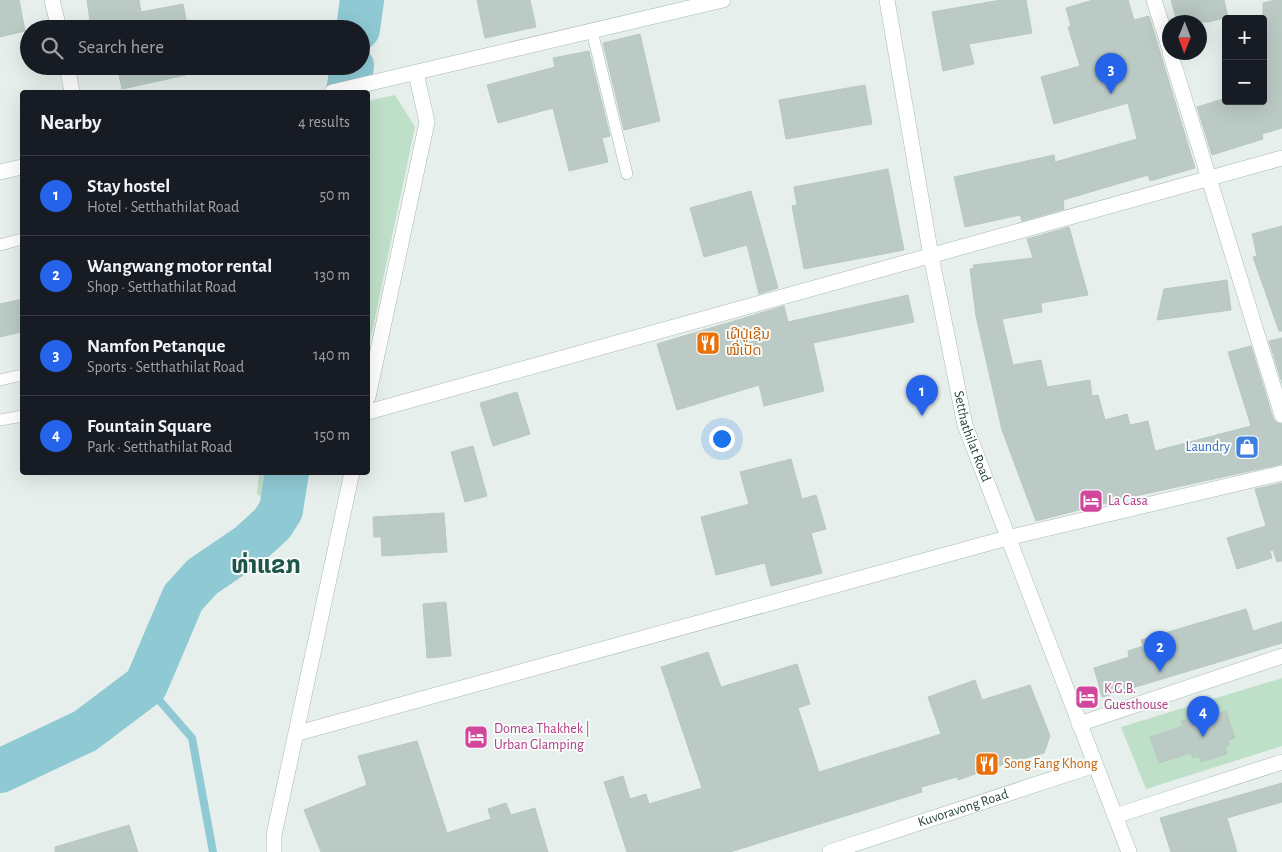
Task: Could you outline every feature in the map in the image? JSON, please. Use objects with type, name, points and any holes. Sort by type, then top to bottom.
[{"type":"street","points":[[52,0],[56,20]]},
{"type":"street","points":[[341,90],[724,0]]},
{"type":"street","name":"Setthathilat Road","points":[[887,0],[932,256],[965,424],[1007,538],[1129,852]]},
{"type":"street","points":[[1154,0],[1162,26]]},
{"type":"street","points":[[1173,60],[1282,415]]},
{"type":"street","points":[[370,388],[427,122],[416,73]]},
{"type":"street","points":[[68,75],[72,90]]},
{"type":"street","points":[[370,411],[1282,158]]},
{"type":"street","points":[[0,172],[20,167]]},
{"type":"street","points":[[298,733],[1007,538],[1282,473]]},
{"type":"street","points":[[274,852],[274,835],[298,733],[351,475]]},
{"type":"street","points":[[1079,724],[1282,656]]},
{"type":"street","points":[[1115,816],[1282,762]]},
{"type":"street","name":"Kuvoravong Road","points":[[830,852],[1095,765]]},
{"type":"lane","points":[[592,31],[627,174]]},
{"type":"lane","points":[[0,245],[20,240]]},
{"type":"lane","points":[[0,380],[20,375]]},
{"type":"lane","points":[[0,420],[20,416]]},
{"type":"green space","points":[[395,95],[415,127],[370,341],[370,101]]},
{"type":"green space","points":[[259,475],[279,475],[276,497],[257,495]]},
{"type":"green space","points":[[1282,678],[1282,746],[1146,789],[1121,727]]},
{"type":"building","points":[[0,0],[19,0],[23,20],[20,20],[20,32],[0,37]]},
{"type":"building","points":[[87,0],[139,0],[141,12],[183,4],[186,20],[90,20]]},
{"type":"building","points":[[477,0],[530,0],[536,27],[485,38]]},
{"type":"building","points":[[1001,0],[1026,0],[1032,33],[969,44],[974,64],[943,71],[932,12]]},
{"type":"building","points":[[1093,0],[1128,0],[1134,20],[1149,16],[1195,168],[1150,181],[1148,175],[1063,200],[1064,209],[1022,221],[1020,215],[965,227],[954,177],[1054,155],[1055,162],[1137,139],[1128,103],[1054,124],[1041,77],[1080,66],[1068,27],[1071,26],[1066,8]]},
{"type":"building","points":[[1171,0],[1224,0],[1228,15],[1222,15],[1222,18],[1207,22],[1207,15],[1175,15]]},
{"type":"building","points":[[1282,0],[1282,128],[1262,134],[1263,139],[1212,155],[1197,107],[1222,99],[1222,105],[1267,105],[1267,15],[1263,15],[1263,3]]},
{"type":"building","points":[[640,34],[660,121],[624,130],[603,43]]},
{"type":"building","points":[[589,51],[610,136],[602,138],[608,162],[569,171],[553,108],[498,123],[487,85],[555,67],[553,58]]},
{"type":"building","points":[[119,75],[186,75],[122,89]]},
{"type":"building","points":[[865,85],[872,124],[786,139],[779,100]]},
{"type":"building","points":[[888,169],[904,250],[804,269],[792,206],[797,205],[794,187]]},
{"type":"building","points":[[751,191],[778,288],[759,294],[747,245],[704,257],[690,208]]},
{"type":"building","points":[[1282,226],[1282,331],[1279,331],[1253,257],[1257,256],[1252,234]]},
{"type":"building","points":[[1069,227],[1088,295],[1041,303],[1042,312],[1002,319],[1013,365],[1041,360],[1047,387],[1090,380],[1092,396],[1098,395],[1105,420],[1127,414],[1130,425],[1148,421],[1155,451],[1251,426],[1228,352],[1251,346],[1273,418],[1276,422],[1282,424],[1282,464],[1122,499],[1036,521],[1002,430],[976,316],[970,269],[974,268],[973,265],[1033,258],[1027,239]]},
{"type":"building","points":[[1227,280],[1231,310],[1157,320],[1164,289]]},
{"type":"building","points":[[908,295],[914,322],[813,343],[824,391],[764,406],[759,385],[677,410],[657,344],[784,306],[788,322]]},
{"type":"building","points":[[20,299],[20,332],[0,337],[0,304]]},
{"type":"building","points":[[1282,338],[1282,383],[1269,341]]},
{"type":"building","points":[[517,392],[530,434],[493,446],[480,403]]},
{"type":"building","points":[[473,446],[487,496],[465,502],[451,452]]},
{"type":"building","points":[[791,459],[802,499],[816,495],[826,529],[811,533],[822,573],[771,586],[765,563],[716,575],[701,517],[749,504],[740,472]]},
{"type":"building","points":[[1282,483],[1282,561],[1277,562],[1273,550],[1270,551],[1272,558],[1237,569],[1227,538],[1266,526],[1255,489]]},
{"type":"building","points":[[444,513],[447,552],[382,556],[381,537],[374,537],[373,517]]},
{"type":"building","points":[[446,602],[451,656],[427,658],[423,604]]},
{"type":"building","points":[[1246,609],[1253,631],[1282,622],[1282,643],[1102,697],[1094,668],[1129,657],[1128,651],[1143,646],[1141,640]]},
{"type":"building","points":[[708,652],[721,687],[797,664],[810,704],[798,708],[819,772],[941,734],[928,697],[975,680],[982,700],[1030,685],[1050,736],[1044,753],[958,780],[957,777],[921,787],[922,792],[730,852],[627,852],[604,782],[623,776],[630,799],[646,794],[649,804],[702,788],[661,667]]},
{"type":"building","points":[[1211,704],[1213,711],[1217,709],[1219,713],[1226,711],[1235,738],[1228,740],[1230,745],[1225,746],[1227,754],[1201,762],[1199,756],[1193,758],[1191,753],[1159,763],[1150,737],[1183,726],[1181,721],[1188,719],[1186,712]]},
{"type":"building","points":[[417,741],[447,833],[491,819],[488,809],[506,803],[511,815],[535,808],[548,852],[321,852],[304,810],[367,785],[358,756]]},
{"type":"building","points":[[1282,783],[1282,802],[1227,818],[1237,852],[1171,852],[1160,818]]},
{"type":"building","points":[[129,825],[138,852],[55,852],[55,847]]},
{"type":"waterway","points":[[359,20],[362,0]]},
{"type":"waterway","points":[[348,90],[351,75]]},
{"type":"waterway","points":[[0,771],[85,731],[146,685],[183,598],[202,577],[249,545],[272,524],[281,510],[287,475]]},
{"type":"waterway","points":[[146,685],[192,738],[213,852]]},
{"type":"place","name":"Namfon Petanque","points":[[1111,94]]},
{"type":"place","name":"ເຝີປູ່ເຊີນ ໝີ່ເປັດ","points":[[708,343]]},
{"type":"place","name":"Stay hostel","points":[[922,416]]},
{"type":"place","name":"Laundry","points":[[1247,447]]},
{"type":"place","name":"La Casa","points":[[1091,501]]},
{"type":"place","name":"Wangwang motor rental","points":[[1160,672]]},
{"type":"place","name":"K.G.B. Guesthouse","points":[[1087,697]]},
{"type":"place","name":"Domea Thakhek | Urban Glamping","points":[[476,737]]},
{"type":"place","name":"Fountain Square","points":[[1203,737]]},
{"type":"place","name":"Song Fang Khong","points":[[987,764]]},
{"type":"district","name":"ທ່າແຂກ","points":[[266,566]]}]
